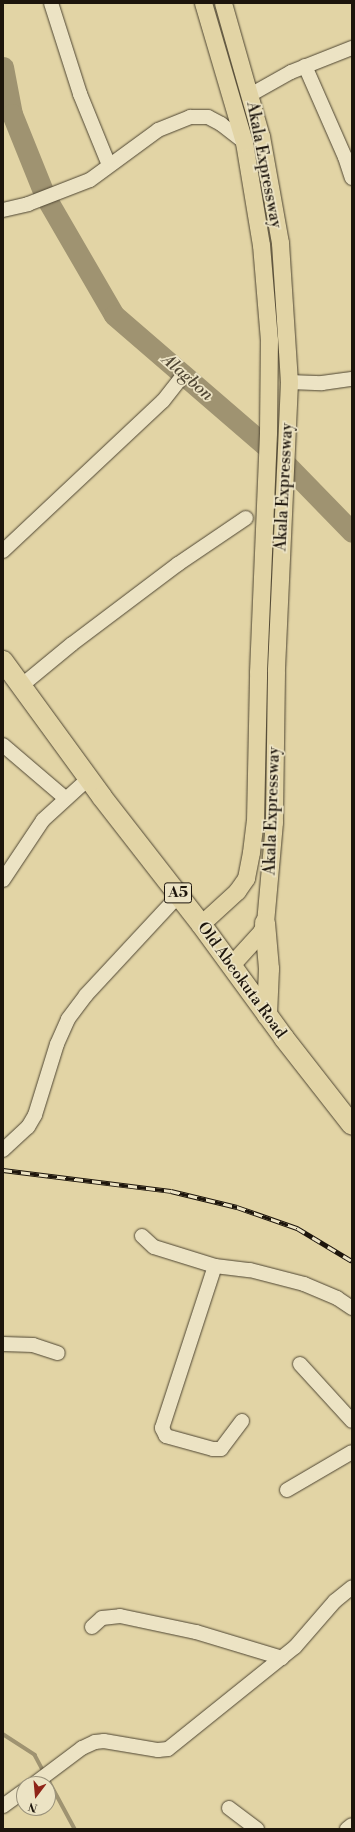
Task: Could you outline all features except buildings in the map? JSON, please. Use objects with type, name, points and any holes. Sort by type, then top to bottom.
[{"type":"highway","name":"Old Abeokuta Road","points":[[3,661],[88,779],[202,924],[267,1015],[352,1125]]},
{"type":"highway","points":[[265,923],[269,969],[267,1015]]},
{"type":"main road","name":"Akala Expressway","points":[[202,924],[237,892],[246,878],[251,852],[255,821],[258,672],[265,475],[268,432],[268,340],[262,253],[244,142],[203,3]]},
{"type":"main road","name":"Akala Expressway","points":[[223,3],[261,136],[280,243],[289,382],[276,672],[274,822],[265,923],[261,932],[231,965]]},
{"type":"main road","points":[[244,142],[261,136]]},
{"type":"street","points":[[51,3],[80,94],[110,164]]},
{"type":"street","points":[[250,95],[305,66],[352,48]]},
{"type":"street","points":[[305,66],[345,157],[352,178]]},
{"type":"street","points":[[3,210],[28,204],[90,180],[158,130],[190,117],[208,117],[221,124],[244,142]]},
{"type":"street","points":[[3,551],[163,401],[180,378]]},
{"type":"street","points":[[289,382],[322,383],[352,379]]},
{"type":"street","points":[[21,686],[72,644],[178,564],[246,518]]},
{"type":"street","points":[[3,745],[65,798]]},
{"type":"street","points":[[3,880],[43,820],[65,798],[88,779]]},
{"type":"street","points":[[3,1150],[28,1127],[35,1115],[57,1044],[68,1019],[86,995],[179,895]]},
{"type":"street","points":[[142,1236],[154,1247],[215,1266],[250,1270],[304,1284],[337,1298],[352,1308]]},
{"type":"street","points":[[215,1266],[162,1428],[166,1436],[212,1449],[221,1449],[242,1421]]},
{"type":"street","points":[[3,1344],[33,1344],[58,1353]]},
{"type":"street","points":[[300,1364],[352,1421]]},
{"type":"street","points":[[287,1490],[352,1452]]},
{"type":"street","points":[[45,1776],[82,1748],[95,1742],[104,1741],[158,1750],[168,1749],[295,1647],[335,1602],[352,1587]]},
{"type":"street","points":[[92,1627],[102,1618],[120,1616],[196,1632],[282,1658]]},
{"type":"street","points":[[3,1806],[16,1797]]},
{"type":"street","points":[[229,1808],[257,1829]]},
{"type":"street","points":[[347,1829],[352,1825]]},
{"type":"waterway","name":"Alagbon","points":[[3,67],[12,114],[43,191]]},
{"type":"waterway","name":"Alagbon","points":[[49,203],[114,315],[283,461],[352,532]]},
{"type":"waterway","points":[[3,1734],[35,1755],[44,1772]]},
{"type":"waterway","points":[[56,1794],[75,1829]]},
{"type":"railway","points":[[3,1170],[171,1191],[237,1207],[297,1228],[352,1261]]}]
